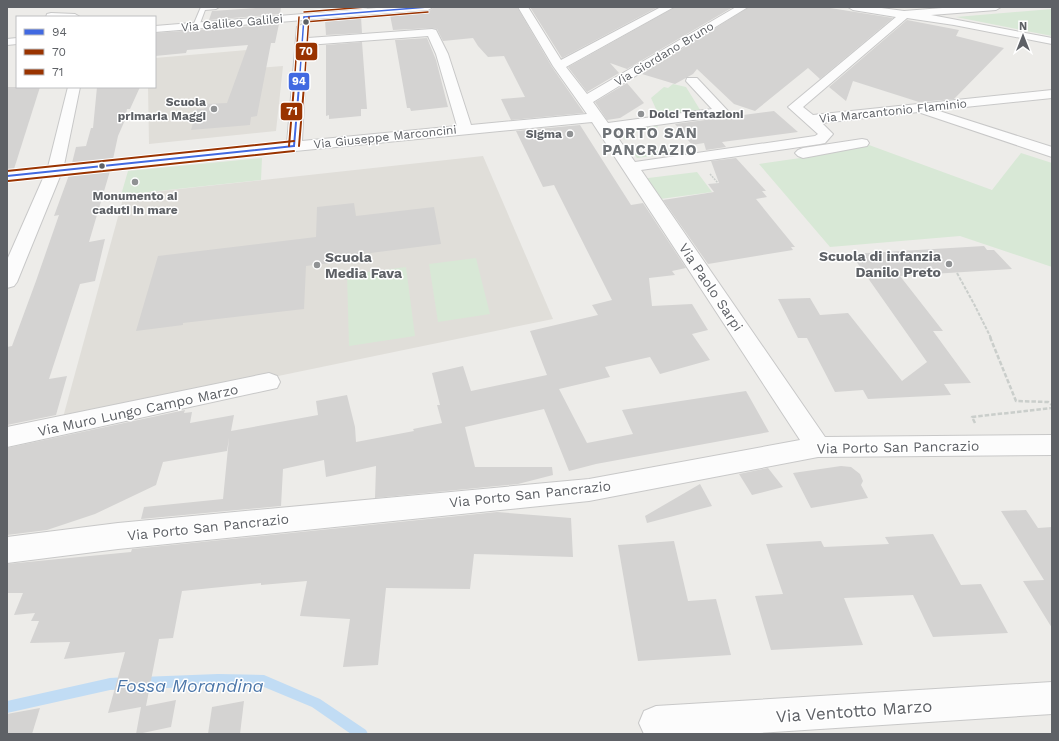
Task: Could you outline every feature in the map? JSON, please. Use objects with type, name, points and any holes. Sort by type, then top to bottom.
[{"type":"street","name":"Via Galileo Galilei","points":[[156,29],[304,17],[361,10],[428,7]]},
{"type":"street","name":"Via Paolo Sarpi","points":[[523,7],[559,66],[585,100],[634,172],[818,447]]},
{"type":"street","points":[[559,66],[668,7]]},
{"type":"street","name":"Via Giordano Bruno","points":[[585,100],[743,7]]},
{"type":"street","points":[[853,7],[906,14],[1052,41]]},
{"type":"street","points":[[810,120],[795,107],[906,14],[996,7]]},
{"type":"street","points":[[294,146],[304,17]]},
{"type":"street","points":[[302,42],[432,32],[442,54],[465,129]]},
{"type":"street","points":[[600,122],[722,112],[692,81]]},
{"type":"street","points":[[7,282],[55,170],[74,88]]},
{"type":"street","name":"Via Marcantonio Flaminio","points":[[810,120],[1052,94]]},
{"type":"street","points":[[916,109],[1052,152]]},
{"type":"street","name":"Via Marcantonio Flaminio","points":[[634,172],[820,140],[826,134],[810,120]]},
{"type":"street","name":"Via Giuseppe Marconcini","points":[[7,176],[465,129],[600,122]]},
{"type":"street","points":[[634,172],[862,143]]},
{"type":"street","name":"Via Muro Lungo Campo Marzo","points":[[7,437],[269,382]]},
{"type":"street","name":"Via Porto San Pancrazio","points":[[7,550],[118,536],[589,490],[818,447],[1052,445]]},
{"type":"street","name":"Via Ventotto Marzo","points":[[656,723],[1052,698]]},
{"type":"lane","points":[[196,26],[203,8],[216,7]]},
{"type":"path","points":[[958,273],[974,299],[1016,401],[1048,402],[1052,405]]},
{"type":"path","points":[[985,445],[972,417],[1052,408]]},
{"type":"shaded area","name":"Scuola primaria Maggi","points":[[247,50],[243,69],[283,66],[276,131],[149,144],[148,88],[156,88],[156,58]]},
{"type":"shaded area","name":"Scuola Media Fava","points":[[483,156],[553,319],[62,421],[124,195]]},
{"type":"green space","points":[[1052,9],[1052,36],[956,17]]},
{"type":"green space","points":[[673,84],[686,87],[702,113],[661,120],[651,98],[664,87],[668,88]]},
{"type":"green space","points":[[657,125],[658,127],[654,129],[633,134],[627,140],[625,140],[618,130]]},
{"type":"green space","points":[[869,145],[992,190],[1021,153],[1052,163],[1052,267],[960,236],[830,247],[759,164],[828,154]]},
{"type":"green space","points":[[630,148],[647,152],[673,150],[679,153],[637,158]]},
{"type":"green space","points":[[262,158],[261,180],[121,195],[128,171]]},
{"type":"green space","points":[[697,172],[712,192],[653,200],[640,179]]},
{"type":"green space","points":[[476,258],[490,314],[438,322],[429,264]]},
{"type":"green space","points":[[406,267],[415,336],[349,346],[347,275]]},
{"type":"building","points":[[281,7],[280,14],[209,20],[212,11]]},
{"type":"building","points":[[517,7],[552,67],[584,113],[511,120],[501,99],[525,97],[504,56],[488,57],[473,38],[443,41],[437,29],[393,30],[390,15],[428,12],[433,8]]},
{"type":"building","points":[[530,7],[658,7],[562,58]]},
{"type":"building","points":[[675,7],[733,7],[627,69],[610,63],[619,73],[587,92],[568,67]]},
{"type":"building","points":[[749,7],[824,7],[893,18],[820,79],[808,68],[755,111],[734,104],[697,69],[693,74],[675,84],[642,74]]},
{"type":"building","points":[[361,17],[362,33],[326,35],[325,20]]},
{"type":"building","points":[[907,20],[959,30],[956,36],[1004,48],[954,99],[919,102],[853,81],[846,101],[829,87]]},
{"type":"building","points":[[279,24],[275,43],[271,43],[257,116],[251,117],[250,125],[191,130],[197,109],[204,109],[206,104],[227,103],[248,45],[187,50],[186,53],[156,56],[156,33]]},
{"type":"building","points":[[427,38],[436,60],[448,107],[411,111],[410,108],[407,108],[395,40]]},
{"type":"building","points":[[362,42],[367,109],[361,109],[361,116],[329,119],[329,115],[326,116],[326,45]]},
{"type":"building","points":[[627,83],[644,103],[620,118],[607,120],[595,102]]},
{"type":"building","points":[[7,87],[40,88],[14,169],[7,169]]},
{"type":"building","points":[[97,88],[140,88],[130,109],[127,109],[125,120],[118,136],[113,159],[72,163],[76,147],[86,146],[91,128],[93,128]]},
{"type":"building","points":[[774,111],[798,132],[722,142],[726,147],[706,150],[704,143],[692,145],[675,124]]},
{"type":"building","points":[[580,125],[631,205],[643,203],[686,268],[672,271],[675,275],[649,278],[652,306],[692,304],[708,330],[692,334],[710,360],[660,374],[650,357],[605,367],[610,377],[559,389],[587,443],[633,434],[622,410],[746,391],[769,432],[596,464],[569,471],[544,409],[465,427],[475,467],[552,467],[553,475],[518,484],[375,498],[376,466],[326,477],[324,460],[283,469],[281,506],[141,519],[144,507],[223,499],[229,438],[227,451],[163,462],[156,485],[95,514],[47,530],[7,535],[7,448],[185,410],[184,413],[192,412],[190,423],[234,415],[231,431],[318,415],[316,401],[347,395],[355,427],[356,442],[414,431],[413,429],[442,423],[437,405],[440,405],[432,373],[463,366],[471,391],[547,375],[530,331],[598,315],[592,305],[612,300],[554,185],[543,187],[516,131]]},
{"type":"building","points":[[736,158],[766,191],[762,191],[767,197],[756,199],[795,247],[791,247],[793,250],[708,264],[663,200],[714,192],[708,184],[719,183],[711,161]]},
{"type":"building","points":[[110,171],[89,242],[105,239],[95,281],[80,284],[49,379],[67,376],[56,415],[7,425],[7,347],[12,346],[36,281],[59,215],[54,216],[69,175]]},
{"type":"building","points":[[354,203],[356,216],[434,207],[441,244],[347,256],[347,261],[306,266],[304,309],[183,323],[183,325],[136,331],[158,256],[316,237],[317,207]]},
{"type":"building","points":[[984,246],[987,250],[994,250],[1012,269],[900,276],[943,331],[933,331],[971,383],[944,384],[951,395],[868,399],[863,390],[835,392],[807,338],[798,338],[778,299],[810,298],[820,315],[848,313],[902,381],[927,362],[851,254]]},
{"type":"building","points":[[841,466],[851,467],[860,474],[863,481],[861,485],[868,498],[811,508],[793,473]]},
{"type":"building","points":[[768,468],[783,487],[752,495],[739,474]]},
{"type":"building","points":[[700,484],[712,506],[647,523],[645,516]]},
{"type":"building","points":[[1026,510],[1038,528],[1052,527],[1052,628],[1023,581],[1044,580],[1001,511]]},
{"type":"building","points":[[497,512],[571,518],[573,557],[474,554],[470,589],[386,588],[378,665],[343,667],[350,619],[300,616],[307,581],[261,585],[261,583],[182,591],[173,638],[159,639],[146,706],[176,700],[171,727],[138,734],[136,734],[141,707],[108,713],[125,652],[64,659],[70,642],[30,643],[39,621],[31,621],[35,613],[14,615],[23,593],[7,593],[7,564],[131,552],[132,549]]},
{"type":"building","points":[[933,534],[961,585],[981,584],[1008,633],[933,637],[913,595],[844,598],[863,645],[771,650],[755,596],[783,594],[766,544],[821,541],[824,547],[889,544],[885,537]]},
{"type":"building","points":[[674,541],[688,601],[716,599],[731,655],[638,661],[618,545]]},
{"type":"building","points":[[244,701],[240,734],[208,734],[212,707]]},
{"type":"building","points":[[40,708],[32,734],[7,734],[7,714]]},
{"type":"waterway","name":"Fossa Morandina","points":[[141,683],[218,680],[264,681],[316,703],[362,734]]},
{"type":"waterway","name":"Fossa Morandina","points":[[7,707],[110,684],[126,683]]},
{"type":"transit line","name":"71","points":[[304,12],[366,7]]},
{"type":"transit line","name":"94","points":[[304,17],[428,7]]},
{"type":"transit line","name":"70","points":[[304,22],[428,12]]},
{"type":"transit line","name":"71","points":[[289,146],[299,17]]},
{"type":"transit line","name":"94","points":[[294,146],[304,17]]},
{"type":"transit line","name":"70","points":[[299,146],[309,17]]},
{"type":"transit line","name":"71","points":[[7,171],[294,141]]},
{"type":"transit line","name":"94","points":[[7,176],[294,146]]},
{"type":"transit line","name":"70","points":[[8,181],[294,151]]},
{"type":"place","name":"Scuola primaria Maggi","points":[[214,109]]},
{"type":"place","name":"Dolci Tentazioni","points":[[641,114]]},
{"type":"place","name":"Sigma","points":[[570,134]]},
{"type":"place","name":"Monumento ai caduti in mare","points":[[135,182]]},
{"type":"place","name":"Scuola di infanzia Danilo Preto","points":[[949,264]]},
{"type":"place","name":"Scuola Media Fava","points":[[317,265]]},
{"type":"district","name":"PORTO SAN PANCRAZIO","points":[[650,142]]}]
